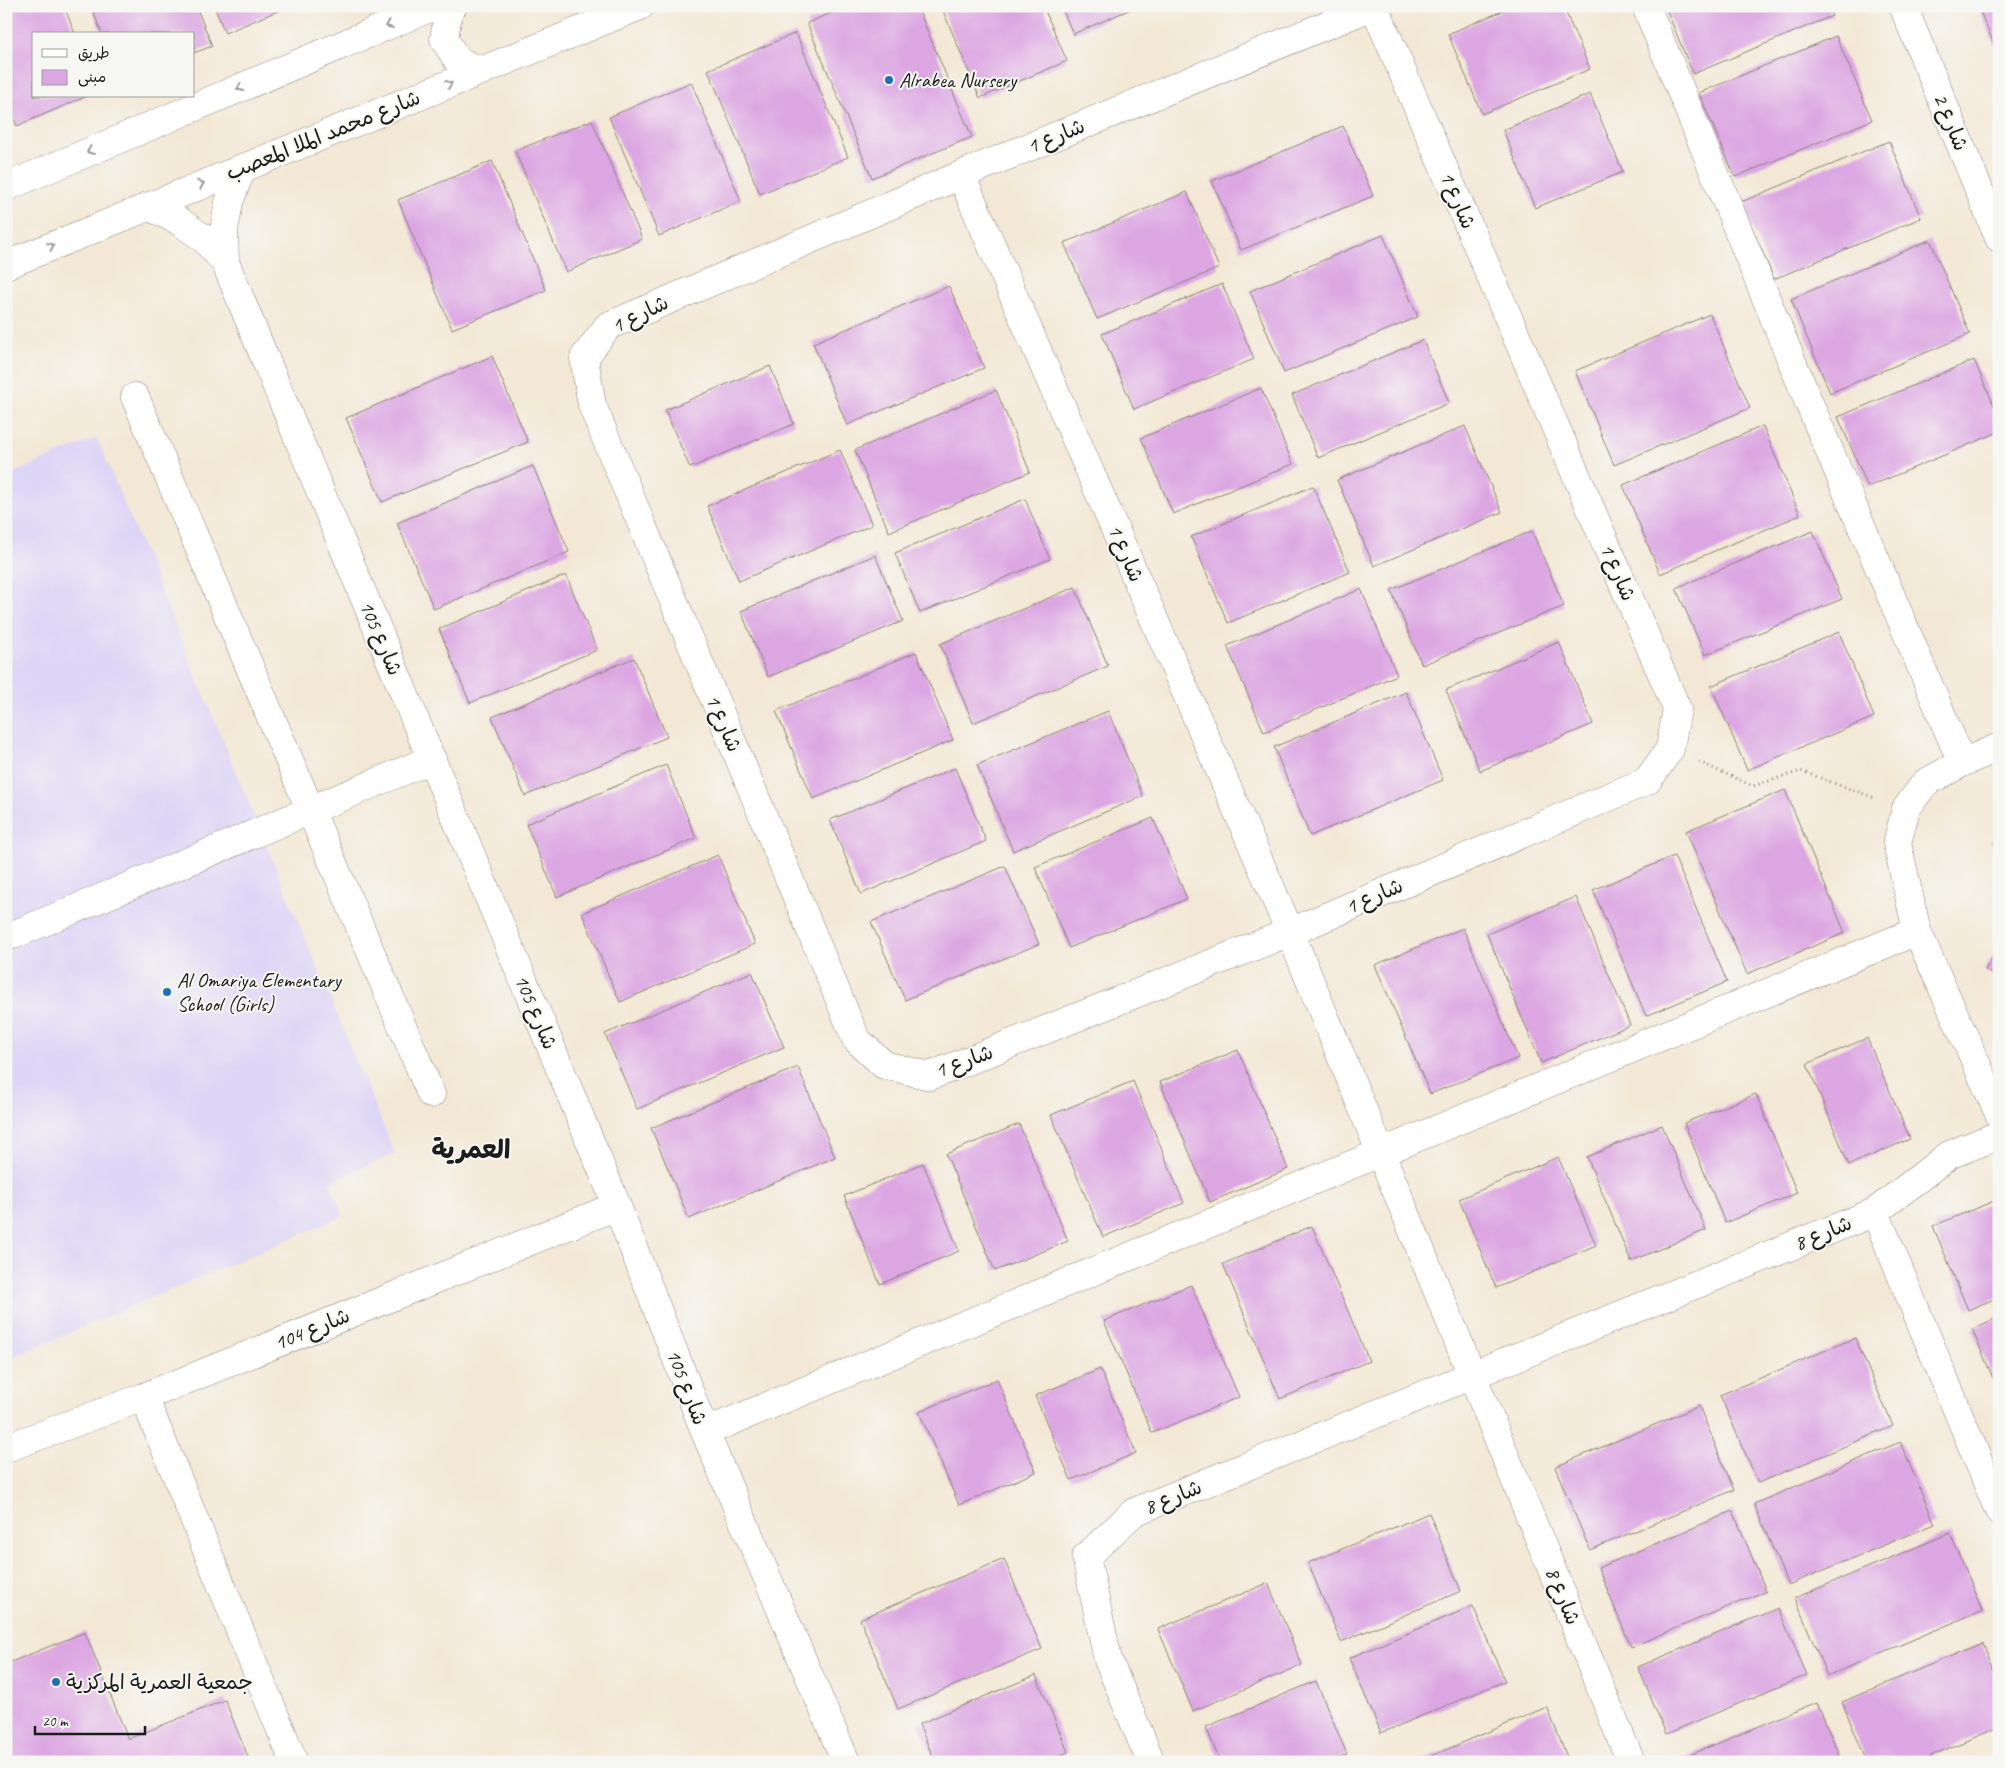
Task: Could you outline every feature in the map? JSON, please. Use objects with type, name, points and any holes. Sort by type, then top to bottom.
[{"type":"street","points":[[6,187],[434,6]]},
{"type":"street","points":[[454,6],[448,13],[444,39],[458,61],[482,71]]},
{"type":"street","name":"شارع محمد الملا المعصب","points":[[6,265],[640,6]]},
{"type":"street","name":"شارع 1","points":[[1374,6],[1677,709],[1670,748],[1647,781],[1290,932],[930,1076],[884,1065],[856,1039],[592,406],[584,358],[608,326],[961,175],[1374,6]]},
{"type":"street","points":[[1646,6],[1807,398],[1962,762]]},
{"type":"street","name":"شارع 2","points":[[1903,6],[1999,238]]},
{"type":"street","name":"شارع 105","points":[[225,262],[224,230],[229,202],[242,168]]},
{"type":"street","name":"شارع 1","points":[[961,175],[1290,932]]},
{"type":"street","name":"شارع 105","points":[[148,206],[179,221],[203,238],[225,262],[617,1206],[705,1432],[846,1762]]},
{"type":"street","points":[[135,397],[431,1094]]},
{"type":"street","points":[[1999,747],[1962,762],[1925,783],[1906,809],[1897,843],[1917,931],[1999,1114]]},
{"type":"street","points":[[13,935],[432,760]]},
{"type":"street","points":[[705,1432],[1380,1151],[1917,931]]},
{"type":"street","points":[[1290,932],[1472,1375]]},
{"type":"street","points":[[1875,1212],[1949,1155],[1999,1136]]},
{"type":"street","name":"شارع 104","points":[[6,1448],[144,1396],[617,1206]]},
{"type":"street","name":"شارع 8","points":[[1151,1762],[1108,1660],[1086,1557],[1134,1512],[1875,1212],[1999,1510]]},
{"type":"street","name":"شارع 8","points":[[1472,1375],[1631,1762]]},
{"type":"street","points":[[144,1396],[294,1762]]},
{"type":"path","points":[[1670,748],[1753,786],[1801,771],[1906,809]]},
{"type":"shaded area","name":"Al Omariya Elementary School (Girls)","points":[[97,438],[395,1154],[329,1182],[343,1216],[6,1360],[6,476]]},
{"type":"building","points":[[6,6],[64,6],[74,32],[32,32],[32,98],[82,98],[17,126],[6,101]]},
{"type":"building","points":[[91,6],[196,6],[212,46],[195,53],[195,32],[101,32]]},
{"type":"building","points":[[214,6],[289,6],[225,33]]},
{"type":"building","name":"Alrabea Nursery","points":[[848,6],[917,6],[972,137],[872,178],[807,23]]},
{"type":"building","points":[[941,6],[1043,6],[1067,61],[980,98]]},
{"type":"building","points":[[1061,6],[1138,6],[1073,34]]},
{"type":"building","points":[[1514,6],[1563,6],[1590,69],[1482,114],[1448,34]]},
{"type":"building","points":[[1665,6],[1828,6],[1832,16],[1693,74]]},
{"type":"building","points":[[1986,6],[1999,6],[1999,56],[1979,9]]},
{"type":"building","points":[[796,33],[848,157],[760,194],[708,70]]},
{"type":"building","points":[[1836,36],[1872,120],[1735,177],[1699,93]]},
{"type":"building","points":[[691,82],[741,201],[659,236],[609,117]]},
{"type":"building","points":[[1590,94],[1623,172],[1535,208],[1503,130]]},
{"type":"building","points":[[592,120],[642,239],[566,272],[515,151]]},
{"type":"building","points":[[1343,126],[1373,196],[1241,250],[1212,181]]},
{"type":"building","points":[[1889,141],[1921,218],[1774,279],[1741,202]]},
{"type":"building","points":[[492,161],[546,290],[452,329],[398,200]]},
{"type":"building","points":[[1187,192],[1219,268],[1097,319],[1064,243]]},
{"type":"building","points":[[1383,235],[1418,317],[1284,373],[1250,291]]},
{"type":"building","points":[[1930,240],[1970,334],[1830,393],[1791,299]]},
{"type":"building","points":[[1222,284],[1254,359],[1134,409],[1102,334]]},
{"type":"building","points":[[949,286],[984,368],[847,425],[813,343]]},
{"type":"building","points":[[1710,314],[1750,408],[1614,465],[1575,371]]},
{"type":"building","points":[[1423,340],[1449,403],[1318,458],[1292,395]]},
{"type":"building","points":[[492,356],[528,442],[382,502],[346,418]]},
{"type":"building","points":[[1974,360],[1999,417],[1999,432],[1868,487],[1838,417]]},
{"type":"building","points":[[770,366],[794,424],[690,468],[665,410]]},
{"type":"building","points":[[1261,388],[1293,464],[1173,514],[1141,438]]},
{"type":"building","points":[[996,390],[1030,472],[889,532],[855,450]]},
{"type":"building","points":[[1465,426],[1502,512],[1374,566],[1337,480]]},
{"type":"building","points":[[1763,426],[1800,515],[1660,574],[1623,485]]},
{"type":"building","points":[[840,450],[872,525],[739,581],[707,506]]},
{"type":"building","points":[[533,466],[569,552],[434,609],[397,523]]},
{"type":"building","points":[[1313,486],[1350,572],[1228,623],[1191,537]]},
{"type":"building","points":[[1025,499],[1050,559],[920,613],[895,553]]},
{"type":"building","points":[[1532,531],[1564,606],[1422,665],[1391,590]]},
{"type":"building","points":[[1813,531],[1842,599],[1705,655],[1676,588]]},
{"type":"building","points":[[875,555],[903,621],[768,677],[741,611]]},
{"type":"building","points":[[566,575],[597,650],[470,703],[439,629]]},
{"type":"building","points":[[1075,587],[1108,666],[973,723],[940,644]]},
{"type":"building","points":[[1361,589],[1397,675],[1264,732],[1227,646]]},
{"type":"building","points":[[1839,632],[1874,717],[1747,770],[1711,686]]},
{"type":"building","points":[[1559,642],[1593,724],[1480,771],[1446,690]]},
{"type":"building","points":[[916,652],[953,740],[813,799],[776,711]]},
{"type":"building","points":[[634,658],[667,737],[525,796],[492,717]]},
{"type":"building","points":[[1406,692],[1443,780],[1310,836],[1274,747]]},
{"type":"building","points":[[1108,711],[1143,796],[1013,851],[977,765]]},
{"type":"building","points":[[666,765],[696,838],[557,897],[526,824]]},
{"type":"building","points":[[955,768],[986,841],[861,894],[830,820]]},
{"type":"building","points":[[1785,790],[1845,933],[1747,974],[1686,831]]},
{"type":"building","points":[[1153,818],[1187,899],[1069,948],[1035,867]]},
{"type":"building","points":[[1999,835],[1999,848],[1993,844]]},
{"type":"building","points":[[718,855],[755,944],[620,1002],[582,913]]},
{"type":"building","points":[[1674,856],[1727,982],[1646,1016],[1593,890]]},
{"type":"building","points":[[1005,866],[1039,944],[905,1000],[871,922]]},
{"type":"building","points":[[1576,897],[1630,1025],[1541,1063],[1487,934]]},
{"type":"building","points":[[1463,928],[1518,1058],[1430,1094],[1375,965]]},
{"type":"building","points":[[1999,947],[1999,979],[1985,970]]},
{"type":"building","points":[[752,972],[784,1047],[637,1109],[605,1034]]},
{"type":"building","points":[[1867,1038],[1910,1139],[1849,1165],[1807,1064]]},
{"type":"building","points":[[1238,1050],[1288,1169],[1210,1202],[1160,1082]]},
{"type":"building","points":[[798,1067],[835,1157],[689,1219],[651,1128]]},
{"type":"building","points":[[1133,1081],[1184,1203],[1103,1237],[1051,1115]]},
{"type":"building","points":[[1756,1094],[1797,1193],[1725,1223],[1684,1123]]},
{"type":"building","points":[[1019,1124],[1068,1241],[995,1271],[946,1154]]},
{"type":"building","points":[[1662,1125],[1706,1230],[1631,1261],[1587,1157]]},
{"type":"building","points":[[1558,1157],[1596,1245],[1496,1288],[1459,1199]]},
{"type":"building","points":[[923,1163],[959,1251],[880,1284],[844,1196]]},
{"type":"building","points":[[1999,1199],[1999,1297],[1968,1310],[1933,1226]]},
{"type":"building","points":[[1312,1226],[1369,1361],[1280,1399],[1223,1264]]},
{"type":"building","points":[[1191,1285],[1239,1397],[1152,1433],[1104,1321]]},
{"type":"building","points":[[1999,1317],[1999,1392],[1972,1329]]},
{"type":"building","points":[[1855,1338],[1893,1426],[1758,1483],[1720,1395]]},
{"type":"building","points":[[1100,1369],[1136,1453],[1071,1480],[1035,1396]]},
{"type":"building","points":[[997,1379],[1036,1472],[959,1505],[919,1412]]},
{"type":"building","points":[[1699,1406],[1734,1490],[1590,1550],[1555,1467]]},
{"type":"building","points":[[1900,1442],[1935,1524],[1788,1585],[1754,1504]]},
{"type":"building","points":[[1733,1511],[1766,1591],[1631,1647],[1598,1568]]},
{"type":"building","points":[[1429,1513],[1461,1591],[1341,1642],[1308,1563]]},
{"type":"building","points":[[1950,1533],[1983,1610],[1827,1676],[1795,1598]]},
{"type":"building","points":[[1004,1559],[1042,1649],[898,1709],[860,1619]]},
{"type":"building","points":[[1268,1583],[1302,1665],[1193,1711],[1158,1629]]},
{"type":"building","points":[[1473,1606],[1505,1681],[1381,1733],[1349,1658]]},
{"type":"building","points":[[1778,1608],[1807,1675],[1666,1734],[1638,1667]]},
{"type":"building","name":"جمعية العمرية المركزية","points":[[85,1632],[128,1739],[225,1700],[250,1762],[6,1762],[6,1664]]},
{"type":"building","points":[[1982,1643],[1999,1683],[1999,1727],[1916,1762],[1867,1762],[1842,1702]]},
{"type":"building","points":[[1036,1675],[1068,1752],[1044,1762],[935,1762],[919,1724]]},
{"type":"building","points":[[1316,1681],[1347,1754],[1328,1762],[1220,1762],[1206,1727]]},
{"type":"building","points":[[1817,1702],[1842,1762],[1687,1762],[1685,1757]]},
{"type":"building","points":[[1547,1707],[1569,1762],[1417,1762]]},
{"type":"place","name":"Alrabea Nursery","points":[[889,80]]},
{"type":"place","name":"Al Omariya Elementary School (Girls)","points":[[167,992]]},
{"type":"place","name":"جمعية العمرية المركزية","points":[[56,1682]]},
{"type":"district","name":"العمرية","points":[[471,1149]]}]
